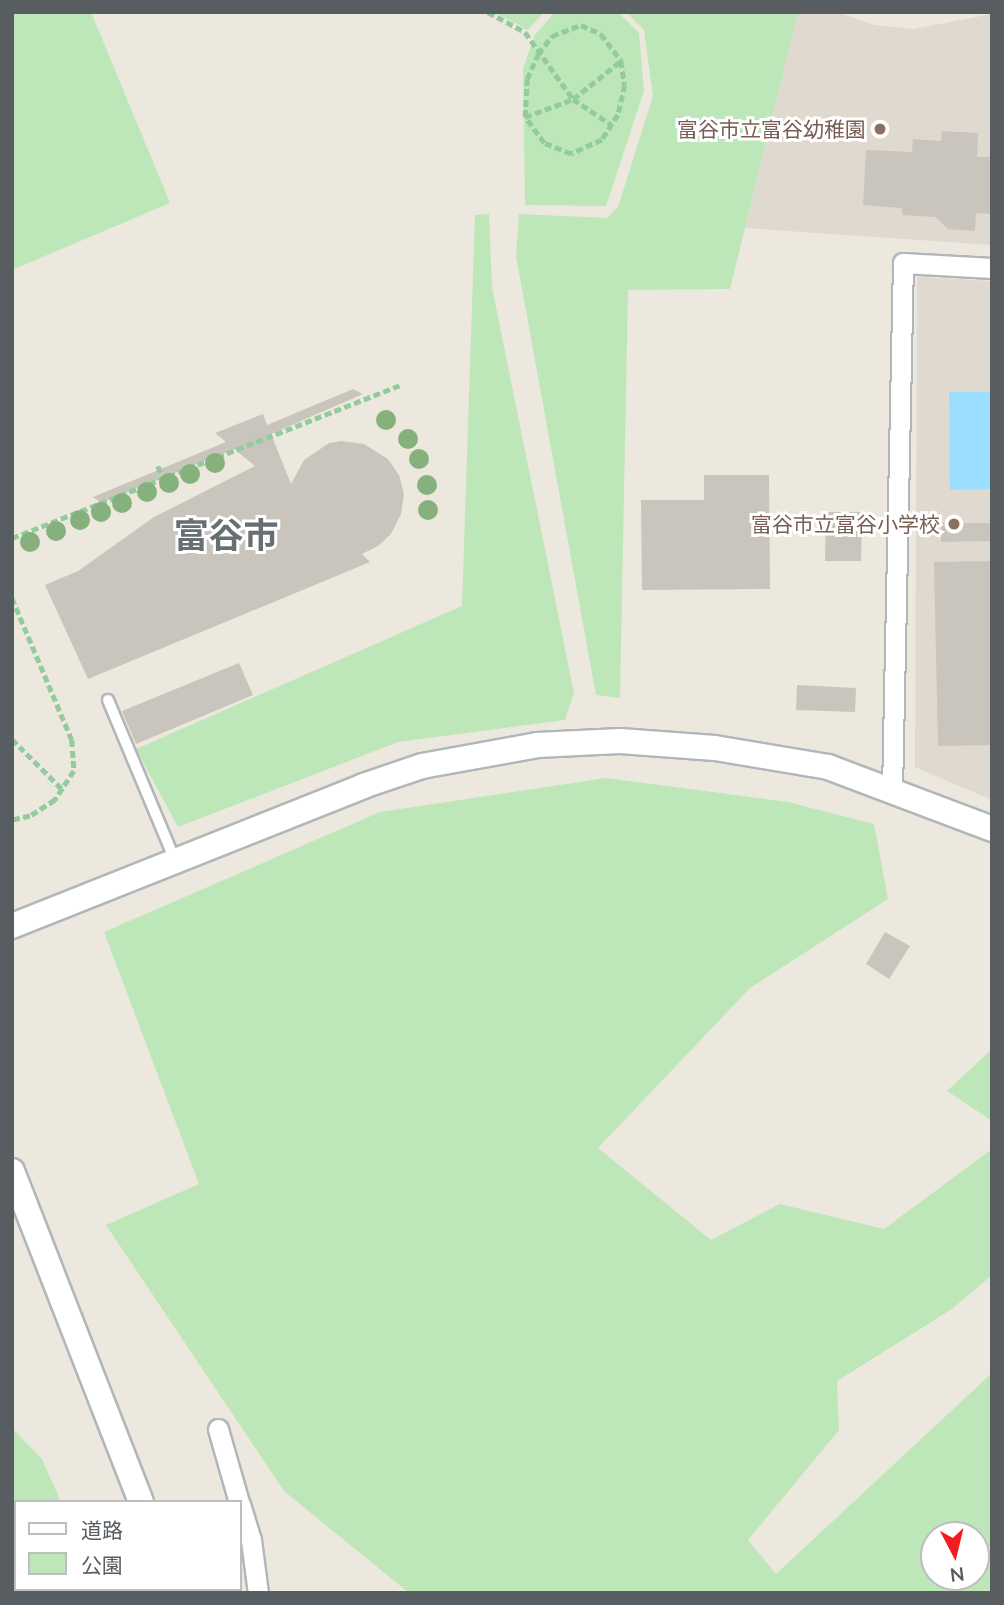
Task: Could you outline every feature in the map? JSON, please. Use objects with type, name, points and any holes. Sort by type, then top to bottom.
[{"type":"street","points":[[892,791],[903,263],[992,268]]},
{"type":"street","points":[[12,926],[175,860],[422,766],[537,745],[620,741],[715,748],[828,767],[992,829]]},
{"type":"street","points":[[12,1171],[140,1500]]},
{"type":"street","points":[[218,1429],[238,1500]]},
{"type":"street","points":[[242,1512],[251,1540],[258,1593]]},
{"type":"lane","points":[[108,700],[175,860]]},
{"type":"path","points":[[488,12],[525,32],[538,54],[573,99],[612,125]]},
{"type":"path","points":[[581,25],[601,34],[621,61],[625,85],[618,115],[602,140],[571,154],[544,143],[525,117],[527,79],[538,54],[552,36],[581,25]]},
{"type":"path","points":[[525,117],[573,99],[621,61]]},
{"type":"path","points":[[12,538],[401,385]]},
{"type":"path","points":[[158,466],[164,480]]},
{"type":"path","points":[[12,598],[72,740],[74,771],[55,800],[30,816],[12,820]]},
{"type":"path","points":[[12,739],[62,789]]},
{"type":"shaded area","name":"富谷市立富谷幼稚園","points":[[798,12],[836,12],[875,25],[913,29],[992,14],[992,245],[745,228]]},
{"type":"shaded area","name":"富谷市立富谷小学校","points":[[917,277],[992,281],[992,800],[915,767]]},
{"type":"green space","points":[[12,12],[91,12],[170,203],[12,270]]},
{"type":"green space","points":[[494,12],[544,12],[528,30]]},
{"type":"green space","points":[[555,12],[618,12],[639,33],[644,91],[606,206],[525,205],[523,68],[535,35]]},
{"type":"green space","points":[[626,12],[798,12],[730,289],[628,290],[620,698],[596,695],[516,256],[519,214],[607,218],[618,207],[653,96],[644,30]]},
{"type":"green space","points":[[489,214],[492,287],[574,693],[565,720],[398,742],[178,827],[136,749],[462,606],[475,215]]},
{"type":"green space","points":[[606,778],[788,802],[874,824],[888,899],[750,988],[598,1148],[711,1240],[780,1204],[884,1229],[992,1149],[992,1275],[952,1309],[837,1381],[839,1430],[748,1540],[776,1574],[992,1373],[992,1544],[990,1547],[990,1521],[920,1521],[920,1591],[990,1591],[990,1552],[992,1593],[409,1593],[284,1491],[106,1225],[199,1184],[104,932],[380,812]]},
{"type":"green space","points":[[992,1049],[992,1121],[947,1091]]},
{"type":"green space","points":[[12,1428],[42,1459],[60,1500],[14,1500],[14,1591],[103,1593],[12,1593]]},
{"type":"water","points":[[949,392],[992,392],[992,489],[950,490]]},
{"type":"building","points":[[942,131],[978,133],[977,157],[992,157],[992,214],[976,213],[975,231],[948,229],[936,217],[902,215],[902,208],[863,205],[866,150],[912,152],[913,139],[941,141]]},
{"type":"building","points":[[353,389],[363,394],[271,434],[291,484],[304,460],[329,443],[341,441],[364,444],[388,459],[399,475],[404,494],[401,514],[391,534],[378,546],[362,554],[370,562],[88,679],[45,585],[78,571],[154,517],[255,466],[234,449],[101,503],[93,497],[226,442],[215,433],[263,414],[267,425]]},
{"type":"building","points":[[704,475],[769,475],[770,589],[642,590],[641,500],[704,500]]},
{"type":"building","points":[[826,512],[862,512],[861,561],[825,561]]},
{"type":"building","points":[[941,523],[992,523],[992,541],[941,542]]},
{"type":"building","points":[[992,561],[992,745],[938,746],[934,562]]},
{"type":"building","points":[[239,663],[253,695],[136,744],[122,711]]},
{"type":"building","points":[[797,685],[856,688],[855,712],[796,710]]},
{"type":"building","points":[[885,932],[910,946],[889,979],[866,964]]},
{"type":"place","name":"富谷市立富谷幼稚園","points":[[880,129]]},
{"type":"place","name":"富谷市立富谷小学校","points":[[954,524]]},
{"type":"district","name":"富谷市","points":[[226,535]]}]
